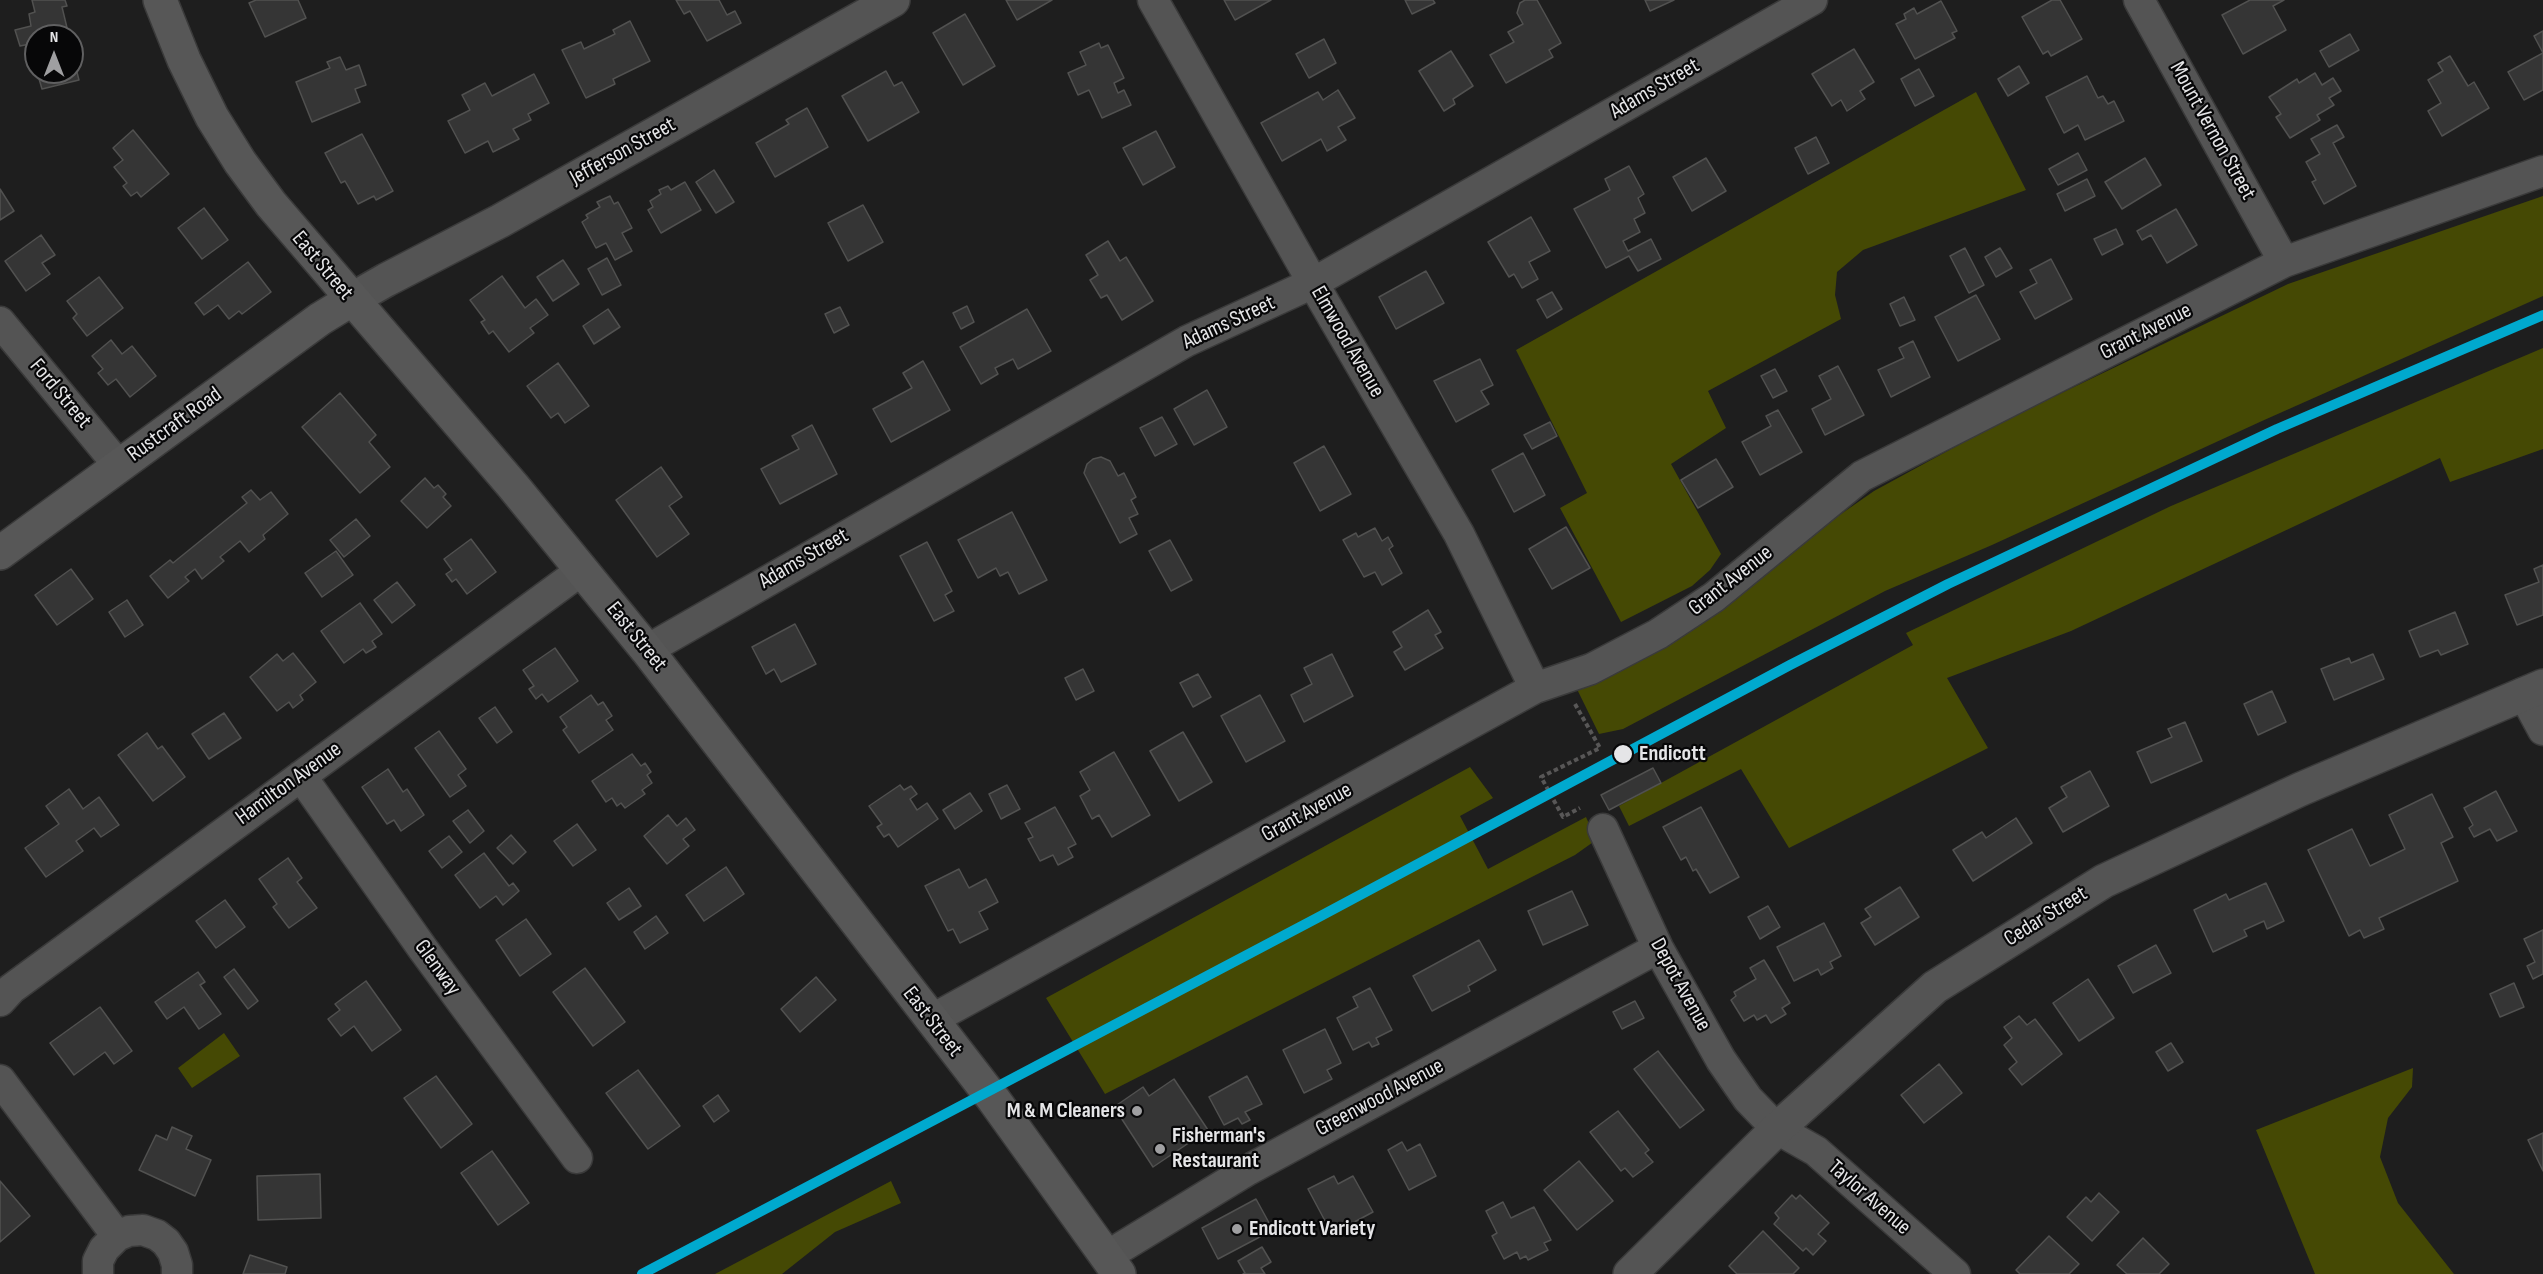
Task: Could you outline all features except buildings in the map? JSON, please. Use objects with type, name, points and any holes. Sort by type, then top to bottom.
[{"type":"main road","name":"East Street","points":[[160,0],[184,60],[212,117],[270,204],[477,444],[647,650],[994,1100],[1113,1265]]},
{"type":"main road","name":"Rustcraft Road","points":[[0,553],[320,319],[351,300]]},
{"type":"street","name":"Jefferson Street","points":[[351,300],[500,221],[893,0]]},
{"type":"street","name":"Elmwood Avenue","points":[[1153,0],[1313,284],[1459,534],[1534,688]]},
{"type":"street","name":"Adams Street","points":[[647,650],[1187,341],[1313,284],[1812,0]]},
{"type":"street","name":"Mount Vernon Street","points":[[2139,0],[2284,262]]},
{"type":"street","name":"Grant Avenue","points":[[931,1020],[1534,688],[1591,669],[1658,634],[1714,597],[1862,476],[2284,262],[2543,171]]},
{"type":"street","name":"Ford Street","points":[[0,322],[119,466]]},
{"type":"street","name":"Hamilton Avenue","points":[[0,1001],[11,989],[582,570]]},
{"type":"street","points":[[2533,689],[2543,730]]},
{"type":"street","name":"Cedar Street","points":[[1630,1274],[1777,1129],[1935,987],[2104,881],[2301,789],[2533,689]]},
{"type":"street","name":"Glenway","points":[[301,776],[423,949],[577,1158]]},
{"type":"street","name":"Depot Avenue","points":[[1603,829],[1658,948],[1728,1070],[1748,1100],[1777,1129]]},
{"type":"street","name":"Greenwood Avenue","points":[[1113,1265],[1248,1170],[1658,948]]},
{"type":"street","points":[[0,1080],[117,1236]]},
{"type":"street","name":"Taylor Avenue","points":[[1777,1129],[1816,1151],[1955,1274]]},
{"type":"street","points":[[98,1274],[98,1261],[104,1249],[117,1236],[129,1231],[143,1230],[157,1235],[166,1242],[173,1252],[177,1274]]},
{"type":"path","points":[[1581,808],[1563,817],[1541,777],[1600,748],[1596,742]]},
{"type":"shaded area","points":[[1976,92],[2026,190],[1863,250],[1837,272],[1835,295],[1841,319],[1708,391],[1726,428],[1671,464],[1721,554],[1710,570],[1692,586],[1621,622],[1560,508],[1587,493],[1516,350]]},
{"type":"shaded area","points":[[2543,196],[2543,296],[1885,591],[1623,729],[1599,734],[1573,681],[1818,530],[1874,491],[1997,424],[2288,284]]},
{"type":"shaded area","points":[[2543,348],[2543,449],[2450,482],[2440,458],[2071,631],[1947,678],[1988,748],[1789,848],[1741,769],[1629,826],[1619,806],[1913,645],[1906,633],[2171,506]]},
{"type":"shaded area","points":[[1470,767],[1493,798],[1460,816],[1488,869],[1586,817],[1596,840],[1575,855],[1105,1094],[1046,998]]},
{"type":"shaded area","points":[[224,1033],[240,1056],[192,1088],[178,1068]]},
{"type":"shaded area","points":[[2413,1068],[2412,1087],[2388,1118],[2380,1157],[2398,1203],[2454,1274],[2315,1274],[2256,1130]]},
{"type":"shaded area","points":[[891,1181],[901,1203],[835,1232],[782,1274],[715,1274]]},
{"type":"railway","points":[[642,1274],[1317,918],[1790,665],[1948,584],[2277,429],[2543,315]]},
{"type":"transit line","points":[[642,1274],[1317,918],[1790,665],[1948,584],[2277,429],[2543,315]]},
{"type":"place","name":"Endicott","points":[[1623,754]]},
{"type":"place","name":"M & M Cleaners","points":[[1137,1111]]},
{"type":"place","name":"Fisherman's Restaurant","points":[[1160,1149]]},
{"type":"place","name":"Endicott Variety","points":[[1237,1229]]}]
